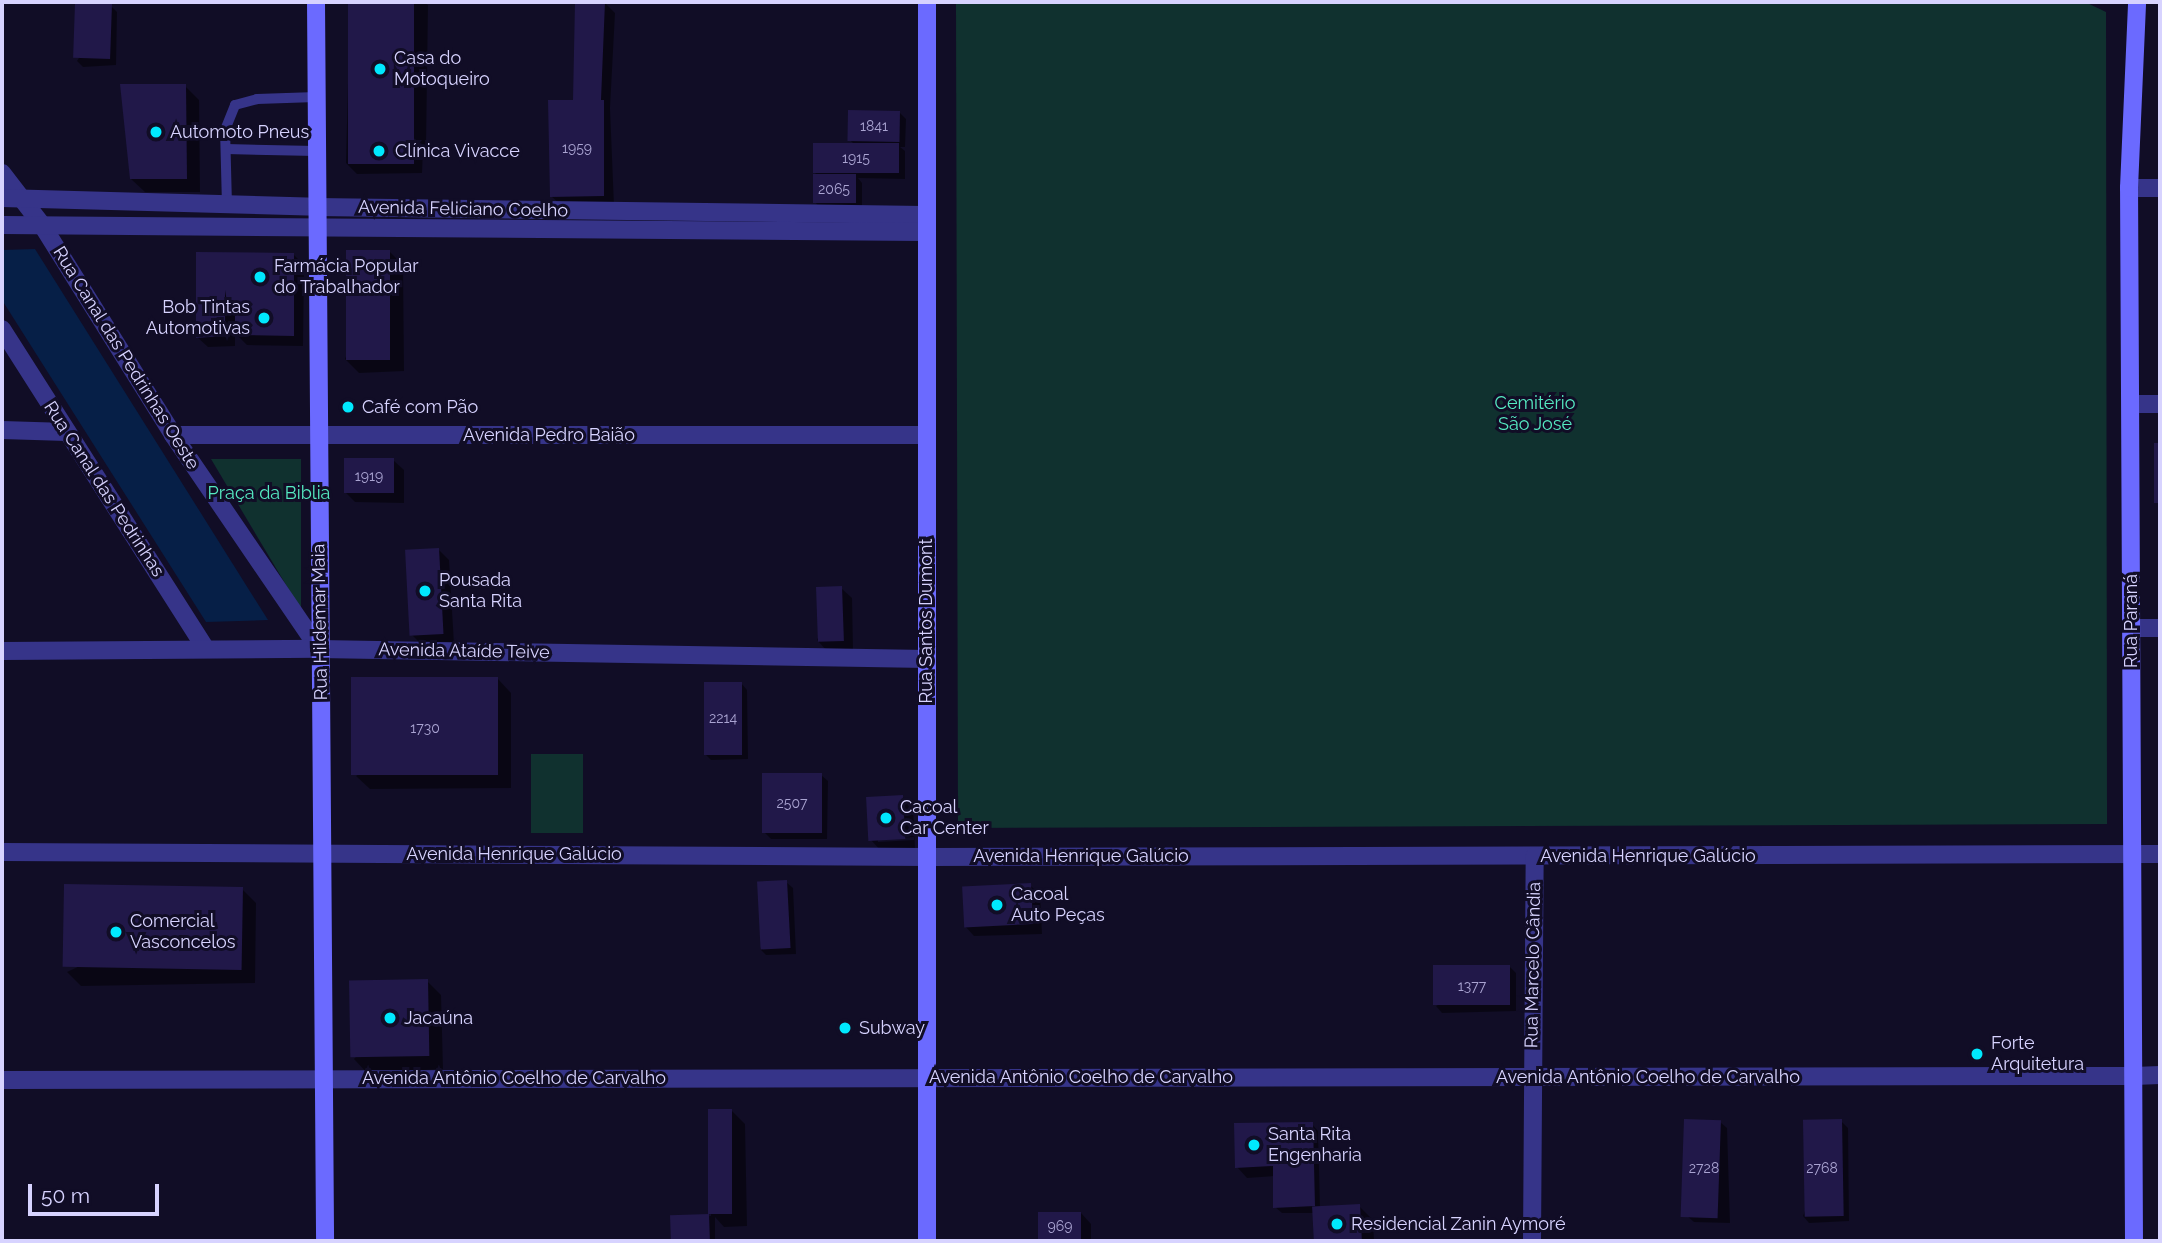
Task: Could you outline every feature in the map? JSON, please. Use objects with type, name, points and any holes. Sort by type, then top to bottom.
[{"type":"main road","name":"Rua Hildemar Maia","points":[[316,2],[319,649],[326,853],[325,1241]]},
{"type":"main road","name":"Rua Santos Dumont","points":[[926,1241],[927,659],[924,223],[927,2]]},
{"type":"main road","name":"Rua Paraná","points":[[2134,1241],[2129,188],[2137,2]]},
{"type":"street","name":"Rua Canal das Pedrinhas Oeste","points":[[2,173],[42,225],[173,435],[319,649]]},
{"type":"street","points":[[2129,188],[2160,188]]},
{"type":"street","name":"Avenida Feliciano Coelho","points":[[2,198],[924,223]]},
{"type":"street","name":"Avenida Feliciano Coelho","points":[[7,225],[317,228],[924,223]]},
{"type":"street","name":"Rua Canal das Pedrinhas","points":[[2,329],[206,649]]},
{"type":"street","points":[[2131,404],[2160,404]]},
{"type":"street","points":[[2,430],[67,432]]},
{"type":"street","name":"Avenida Pedro Baião","points":[[173,435],[925,435]]},
{"type":"street","points":[[2131,628],[2160,628]]},
{"type":"street","name":"Avenida Ataíde Teive","points":[[2,651],[319,649],[927,659]]},
{"type":"street","name":"Avenida Henrique Galúcio","points":[[2,852],[927,857],[2160,854]]},
{"type":"street","name":"Rua Marcelo Cândia","points":[[1532,1241],[1535,856]]},
{"type":"street","name":"Avenida Antônio Coelho de Carvalho","points":[[2,1080],[2160,1075]]},
{"type":"lane","points":[[228,205],[225,130],[240,101],[316,97]]},
{"type":"lane","points":[[226,149],[316,151]]},
{"type":"green space","name":"Cemitério São José","points":[[956,2],[2085,2],[2106,12],[2107,824],[958,828]]},
{"type":"green space","name":"Praça da Biblia","points":[[211,459],[301,459],[301,610]]},
{"type":"green space","points":[[531,754],[583,754],[583,833],[531,833]]},
{"type":"water","points":[[35,249],[268,620],[206,622],[2,300],[2,250]]},
{"type":"building","name":"Casa do Motoqueiro","points":[[348,2],[414,2],[414,164],[348,164]]},
{"type":"building","points":[[575,2],[605,2],[601,100],[604,100],[604,196],[550,197],[548,100],[573,100]]},
{"type":"building","points":[[75,3],[112,4],[110,59],[73,58]]},
{"type":"building","name":"Automoto Pneus","points":[[120,84],[186,84],[187,179],[130,179]]},
{"type":"building","points":[[848,110],[900,111],[899,142],[847,141]]},
{"type":"building","points":[[813,143],[899,143],[899,173],[813,173]]},
{"type":"building","points":[[813,174],[856,174],[856,203],[813,203]]},
{"type":"building","points":[[346,250],[390,250],[390,360],[346,360]]},
{"type":"building","points":[[196,252],[294,253],[294,336],[235,335],[235,302],[227,302],[225,290],[225,336],[196,338]]},
{"type":"building","points":[[2154,443],[2160,443],[2160,503],[2154,503]]},
{"type":"building","points":[[344,458],[394,458],[394,493],[344,493]]},
{"type":"building","name":"Pousada Santa Rita","points":[[439,548],[444,634],[410,636],[405,550]]},
{"type":"building","points":[[842,586],[844,641],[818,642],[816,587]]},
{"type":"building","points":[[351,677],[498,677],[498,775],[351,775]]},
{"type":"building","points":[[704,682],[742,682],[742,755],[704,755]]},
{"type":"building","points":[[762,773],[822,773],[822,833],[762,833]]},
{"type":"building","name":"Cacoal Car Center","points":[[903,795],[905,839],[868,841],[866,797]]},
{"type":"building","points":[[787,880],[791,948],[761,949],[757,882]]},
{"type":"building","name":"Cacoal Auto Peças","points":[[1031,883],[1033,924],[964,928],[962,887]]},
{"type":"building","points":[[64,884],[243,887],[242,970],[63,967]]},
{"type":"building","points":[[1433,965],[1510,965],[1510,1005],[1433,1005]]},
{"type":"building","name":"Jacaúna","points":[[428,979],[429,1056],[350,1057],[349,980]]},
{"type":"building","points":[[708,1109],[732,1109],[732,1214],[708,1214]]},
{"type":"building","points":[[1684,1119],[1721,1120],[1718,1218],[1681,1217]]},
{"type":"building","points":[[1842,1119],[1844,1216],[1805,1217],[1803,1120]]},
{"type":"building","points":[[1313,1122],[1315,1206],[1273,1208],[1273,1166],[1235,1168],[1234,1123]]},
{"type":"building","name":"Residencial Zanin Aymoré","points":[[1360,1204],[1362,1241],[1314,1241],[1312,1207]]},
{"type":"building","points":[[1038,1212],[1081,1212],[1081,1241],[1038,1241]]},
{"type":"building","points":[[709,1214],[710,1241],[671,1241],[670,1215]]},
{"type":"place","name":"Casa do Motoqueiro","points":[[380,69]]},
{"type":"place","name":"Automoto Pneus","points":[[156,132]]},
{"type":"place","name":"Clínica Vivacce","points":[[379,151]]},
{"type":"place","name":"Farmácia Popular do Trabalhador","points":[[260,277]]},
{"type":"place","name":"Bob Tintas Automotivas","points":[[264,318]]},
{"type":"place","name":"Café com Pão","points":[[348,407]]},
{"type":"place","name":"Pousada Santa Rita","points":[[425,591]]},
{"type":"place","name":"Cacoal Car Center","points":[[886,818]]},
{"type":"place","name":"Cacoal Auto Peças","points":[[997,905]]},
{"type":"place","name":"Comercial Vasconcelos","points":[[116,932]]},
{"type":"place","name":"Jacaúna","points":[[390,1018]]},
{"type":"place","name":"Subway","points":[[845,1028]]},
{"type":"place","name":"Forte Arquitetura","points":[[1977,1054]]},
{"type":"place","name":"Santa Rita Engenharia","points":[[1254,1145]]},
{"type":"place","name":"Residencial Zanin Aymoré","points":[[1337,1224]]}]
